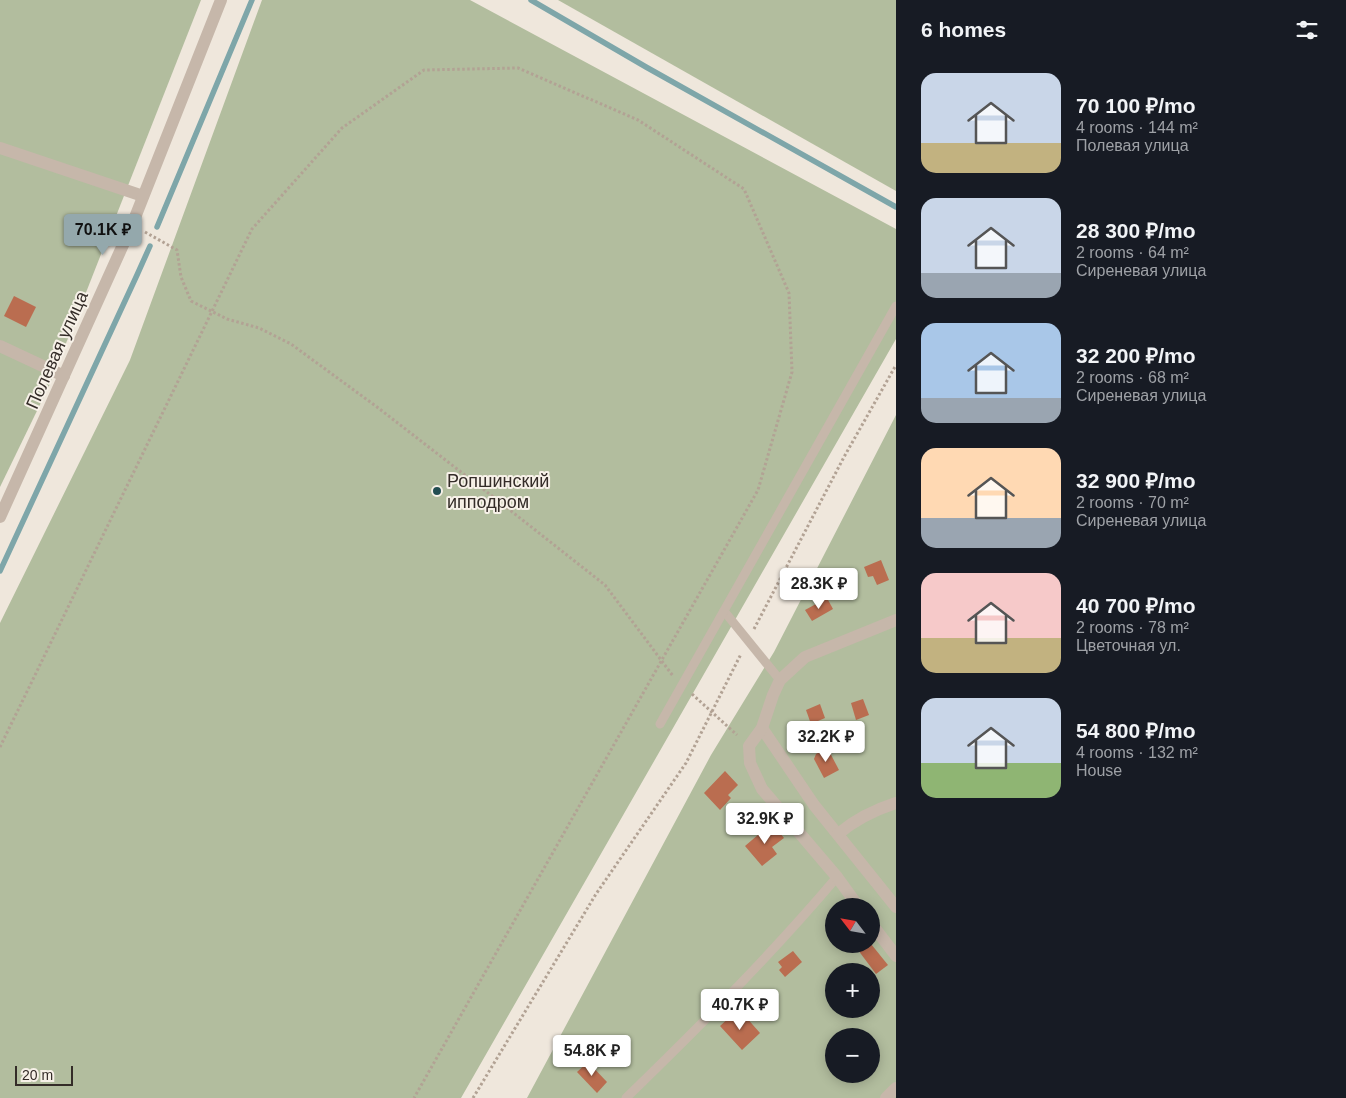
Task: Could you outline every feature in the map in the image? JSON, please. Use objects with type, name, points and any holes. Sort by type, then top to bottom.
[{"type":"street","name":"Полевая улица","points":[[0,517],[132,225],[220,0]]},
{"type":"street","points":[[0,148],[143,196]]},
{"type":"street","points":[[0,346],[64,376]]},
{"type":"street","points":[[852,898],[837,877],[762,789],[750,763],[749,746],[762,728],[780,680],[805,657],[896,620]]},
{"type":"street","points":[[762,728],[814,805],[896,907]]},
{"type":"street","points":[[838,834],[853,821],[896,803]]},
{"type":"street","points":[[880,936],[896,956]]},
{"type":"street","points":[[886,1098],[896,1088]]},
{"type":"lane","points":[[660,724],[896,306]]},
{"type":"lane","points":[[724,611],[780,680]]},
{"type":"lane","points":[[626,1098],[714,1013],[800,921],[837,877]]},
{"type":"path","points":[[0,747],[252,228],[342,128],[424,70],[518,68],[638,120],[744,189],[789,293],[792,372],[758,490],[414,1098]]},
{"type":"path","points":[[132,225],[177,250],[181,277],[192,301],[227,319],[259,328],[291,344],[605,584],[661,661],[682,685],[749,746]]},
{"type":"path","points":[[473,1098],[596,894],[686,763],[844,457],[896,365]]},
{"type":"green space","points":[[0,0],[201,0],[50,384],[0,487]]},
{"type":"green space","name":"Ропшинский ипподром","points":[[262,0],[470,0],[896,229],[896,339],[461,1098],[0,1098],[0,623],[130,360]]},
{"type":"green space","points":[[558,0],[896,0],[896,191]]},
{"type":"green space","points":[[896,415],[896,1098],[527,1098],[711,755],[774,652]]},
{"type":"building","points":[[14,296],[36,307],[26,327],[4,316]]},
{"type":"building","points":[[881,560],[889,580],[877,585],[873,576],[868,577],[864,567]]},
{"type":"building","points":[[827,598],[833,609],[812,621],[805,610]]},
{"type":"building","points":[[863,699],[869,715],[856,720],[851,703]]},
{"type":"building","points":[[820,704],[825,718],[811,724],[806,710]]},
{"type":"building","points":[[824,749],[829,751],[839,770],[824,778],[814,759],[816,754]]},
{"type":"building","points":[[725,771],[738,785],[728,795],[731,798],[720,810],[704,793]]},
{"type":"building","points":[[772,823],[784,838],[772,847],[777,854],[762,866],[745,846]]},
{"type":"building","points":[[793,951],[802,962],[785,977],[779,970],[782,967],[778,962]]},
{"type":"building","points":[[860,953],[878,953],[888,965],[880,971],[880,963],[868,963]]},
{"type":"building","points":[[732,1015],[739,1022],[745,1016],[760,1033],[742,1050],[720,1026]]},
{"type":"building","points":[[588,1062],[607,1082],[597,1093],[577,1072]]},
{"type":"waterway","points":[[157,227],[252,0]]},
{"type":"waterway","points":[[531,0],[646,67],[896,207]]},
{"type":"waterway","points":[[0,571],[150,246]]},
{"type":"place","name":"Ропшинский ипподром","points":[[437,491]]}]
